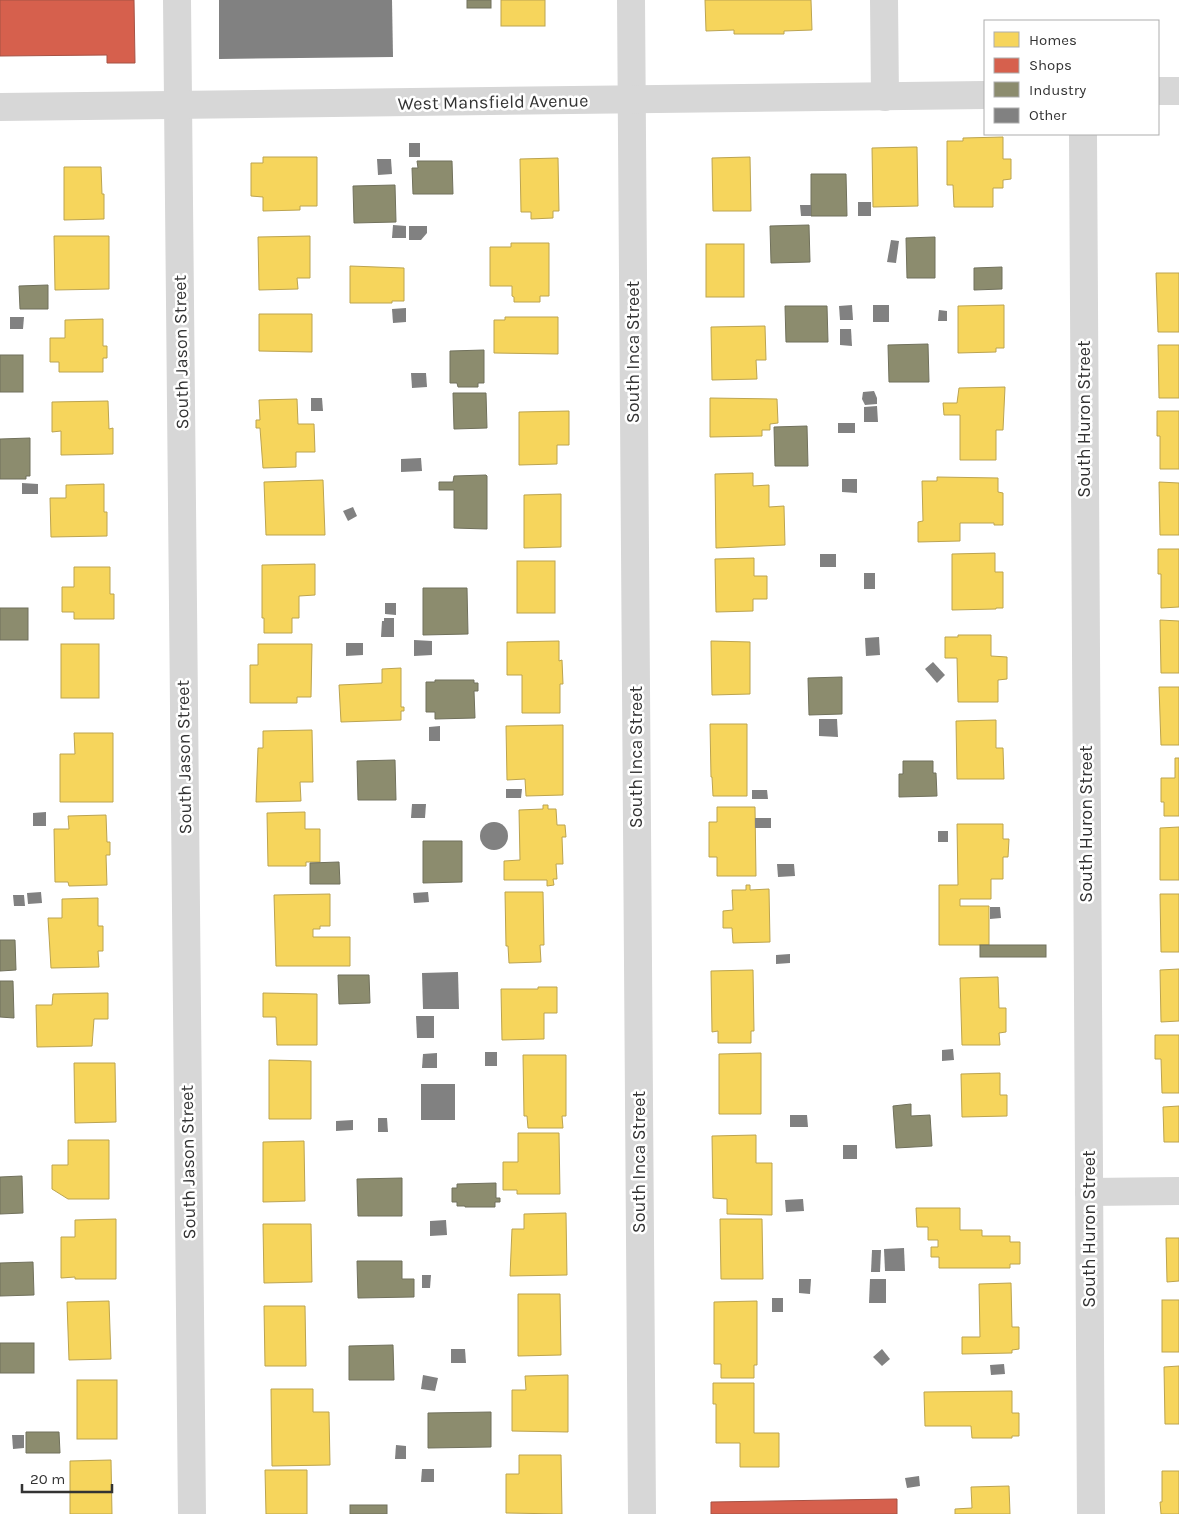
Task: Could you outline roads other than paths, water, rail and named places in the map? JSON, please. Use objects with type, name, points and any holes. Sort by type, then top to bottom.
[{"type":"street","name":"South Jason Street","points":[[177,0],[192,1514]]},
{"type":"street","name":"South Inca Street","points":[[630,0],[642,1514]]},
{"type":"street","points":[[884,0],[885,97]]},
{"type":"street","points":[[1159,91],[1179,91]]},
{"type":"street","name":"West Mansfield Avenue","points":[[0,107],[984,95]]},
{"type":"street","name":"South Huron Street","points":[[1082,135],[1091,1514]]},
{"type":"street","points":[[1088,1192],[1179,1191]]}]
